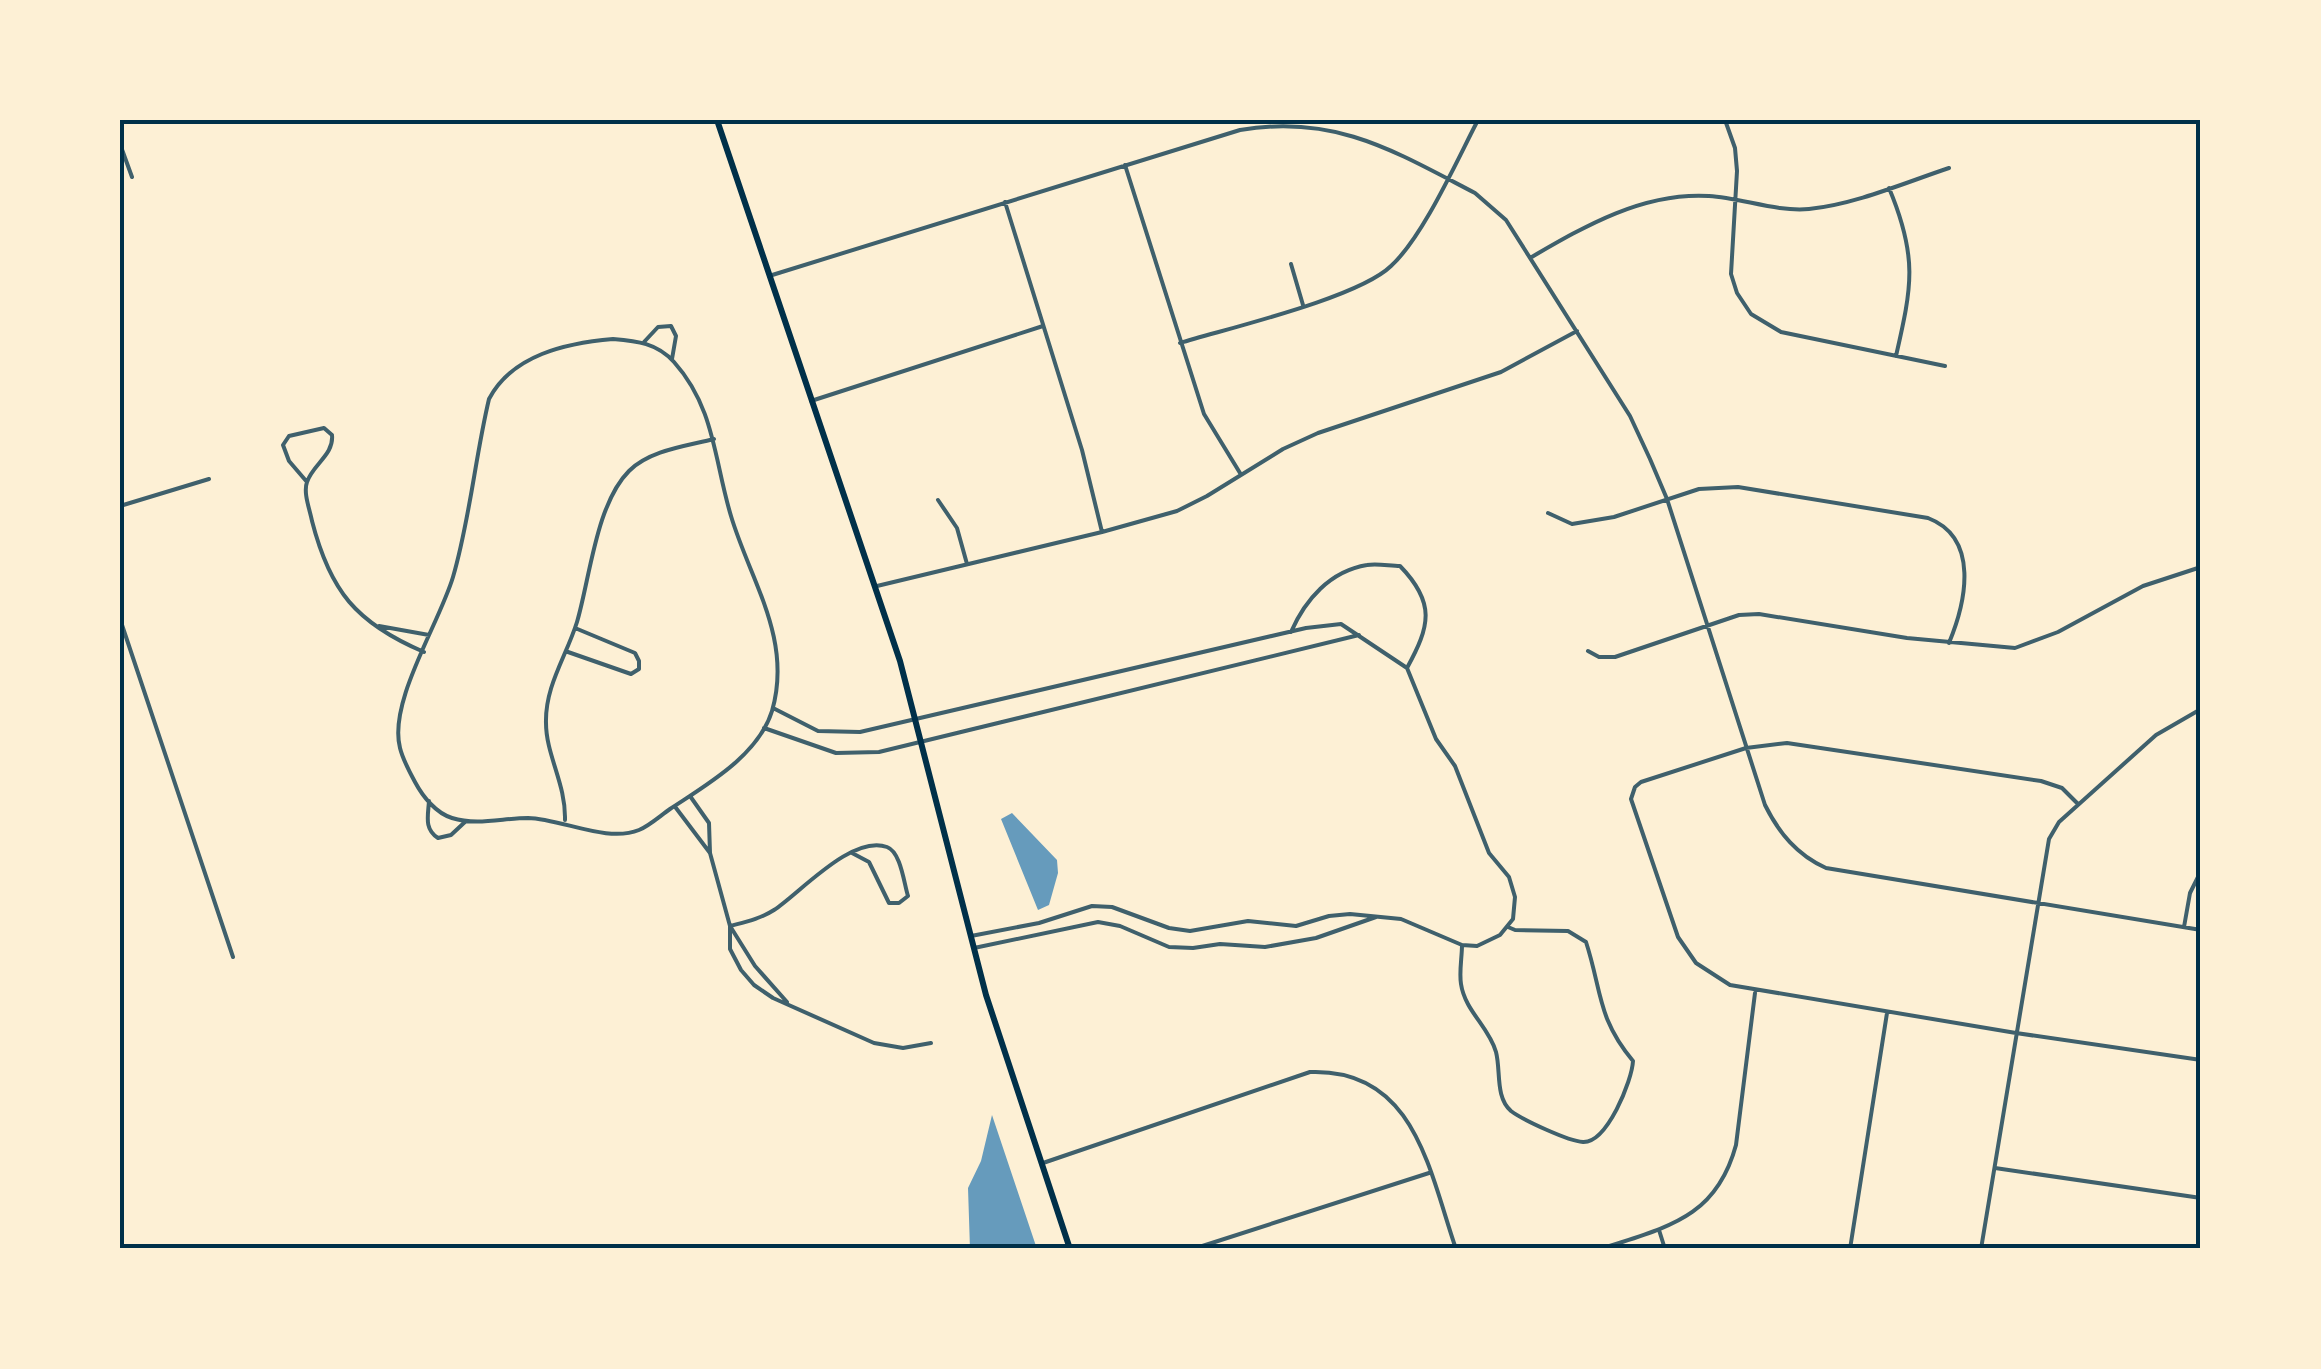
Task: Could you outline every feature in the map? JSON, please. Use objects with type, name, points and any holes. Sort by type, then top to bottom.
[{"type":"main road","points":[[717,120],[916,721],[986,995],[1070,1249]]},
{"type":"street","points":[[1180,342],[1362,285],[1392,266],[1412,242],[1478,120]]},
{"type":"street","points":[[1725,120],[1738,171],[1731,274],[1737,293],[1754,316],[1781,332],[1944,366]]},
{"type":"street","points":[[770,276],[1240,130],[1298,124],[1362,138],[1492,204],[1630,416],[1668,500],[1764,805],[1793,847],[1826,868],[2201,930]]},
{"type":"street","points":[[120,144],[132,177]]},
{"type":"street","points":[[1125,165],[1204,414],[1240,474]]},
{"type":"street","points":[[1530,258],[1584,226],[1638,204],[1688,196],[1811,208],[1843,203],[1949,168]]},
{"type":"street","points":[[1889,188],[1904,226],[1912,266],[1896,356]]},
{"type":"street","points":[[1005,202],[1082,450],[1102,532]]},
{"type":"street","points":[[1290,264],[1303,305]]},
{"type":"street","points":[[644,342],[658,327],[671,326],[676,336],[672,358]]},
{"type":"street","points":[[811,400],[1043,326]]},
{"type":"street","points":[[874,587],[1177,510],[1207,496],[1283,448],[1501,372],[1577,331]]},
{"type":"street","points":[[596,340],[644,342],[672,358],[688,378],[710,422],[739,543],[767,604],[776,671],[773,708],[764,728],[741,757],[639,830],[618,834],[588,831],[565,823],[525,818],[466,820],[436,810],[418,789],[399,745],[398,717],[452,577],[489,399],[498,382],[514,366],[550,352],[596,340]]},
{"type":"street","points":[[306,482],[333,443],[332,434],[324,428],[289,436],[283,445],[289,462],[306,482],[320,550],[341,595],[400,642],[424,652]]},
{"type":"street","points":[[565,823],[564,793],[546,729],[547,695],[575,628],[610,499],[628,472],[657,454],[714,439]]},
{"type":"street","points":[[120,506],[209,479]]},
{"type":"street","points":[[1548,514],[1572,524],[1614,516],[1699,489],[1738,487],[1936,522],[1956,539],[1964,564],[1962,605],[1950,643]]},
{"type":"street","points":[[938,500],[957,528],[967,564]]},
{"type":"street","points":[[1291,632],[1315,591],[1368,564],[1400,566],[1416,583],[1427,609],[1426,628],[1406,668]]},
{"type":"street","points":[[1588,651],[1598,657],[1615,657],[1739,615],[1759,614],[1950,643],[2023,646],[2058,632],[2144,586],[2201,566]]},
{"type":"street","points":[[120,619],[233,957]]},
{"type":"street","points":[[773,708],[818,731],[860,732],[1291,632],[1341,624],[1406,668],[1436,739],[1454,766],[1488,853],[1509,877],[1515,897],[1513,919],[1500,935],[1477,946],[1462,945],[1385,915],[1330,916],[1296,926],[1248,921],[1190,931],[1169,928],[1112,907],[1092,906],[1040,922],[971,936]]},
{"type":"street","points":[[380,626],[431,636]]},
{"type":"street","points":[[566,651],[631,674],[639,670],[640,661],[635,653],[575,628]]},
{"type":"street","points":[[764,728],[847,756],[879,752],[1359,635]]},
{"type":"street","points":[[1981,1249],[2049,840],[2059,822],[2156,735],[2201,708]]},
{"type":"street","points":[[2078,804],[2062,788],[2041,781],[1787,743],[1746,748],[1642,782],[1631,798],[1683,946],[1712,976],[1730,985],[2201,1060]]},
{"type":"street","points":[[690,796],[708,823],[710,854],[730,926],[786,1002]]},
{"type":"street","points":[[429,802],[428,826],[438,838],[450,835],[466,820]]},
{"type":"street","points":[[675,806],[710,854]]},
{"type":"street","points":[[730,926],[768,914],[821,870],[852,854],[864,849],[890,849],[908,896],[899,903],[889,903],[869,862],[852,854]]},
{"type":"street","points":[[2184,927],[2190,893],[2201,871]]},
{"type":"street","points":[[974,948],[1098,922],[1120,926],[1169,947],[1265,947],[1316,938],[1385,915]]},
{"type":"street","points":[[730,926],[729,944],[740,970],[766,994],[874,1043],[903,1048],[931,1043]]},
{"type":"street","points":[[1462,945],[1460,984],[1468,1006],[1489,1034],[1496,1053],[1500,1090],[1509,1109],[1535,1124],[1584,1142],[1594,1138],[1608,1126],[1632,1073],[1633,1061],[1605,1020],[1586,942],[1568,931],[1515,930],[1507,926]]},
{"type":"street","points":[[1601,1249],[1680,1222],[1717,1190],[1732,1158],[1755,992]]},
{"type":"street","points":[[1850,1249],[1887,1012]]},
{"type":"street","points":[[1042,1164],[1315,1072],[1360,1079],[1392,1100],[1415,1131],[1456,1249]]},
{"type":"street","points":[[1994,1168],[2201,1198]]},
{"type":"street","points":[[1194,1249],[1429,1173]]},
{"type":"street","points":[[1659,1230],[1665,1249]]},
{"type":"water","points":[[1012,813],[1057,860],[1058,873],[1049,905],[1038,910],[1001,819]]},
{"type":"water","points":[[992,1115],[1037,1249],[970,1249],[968,1188],[981,1161]]}]
